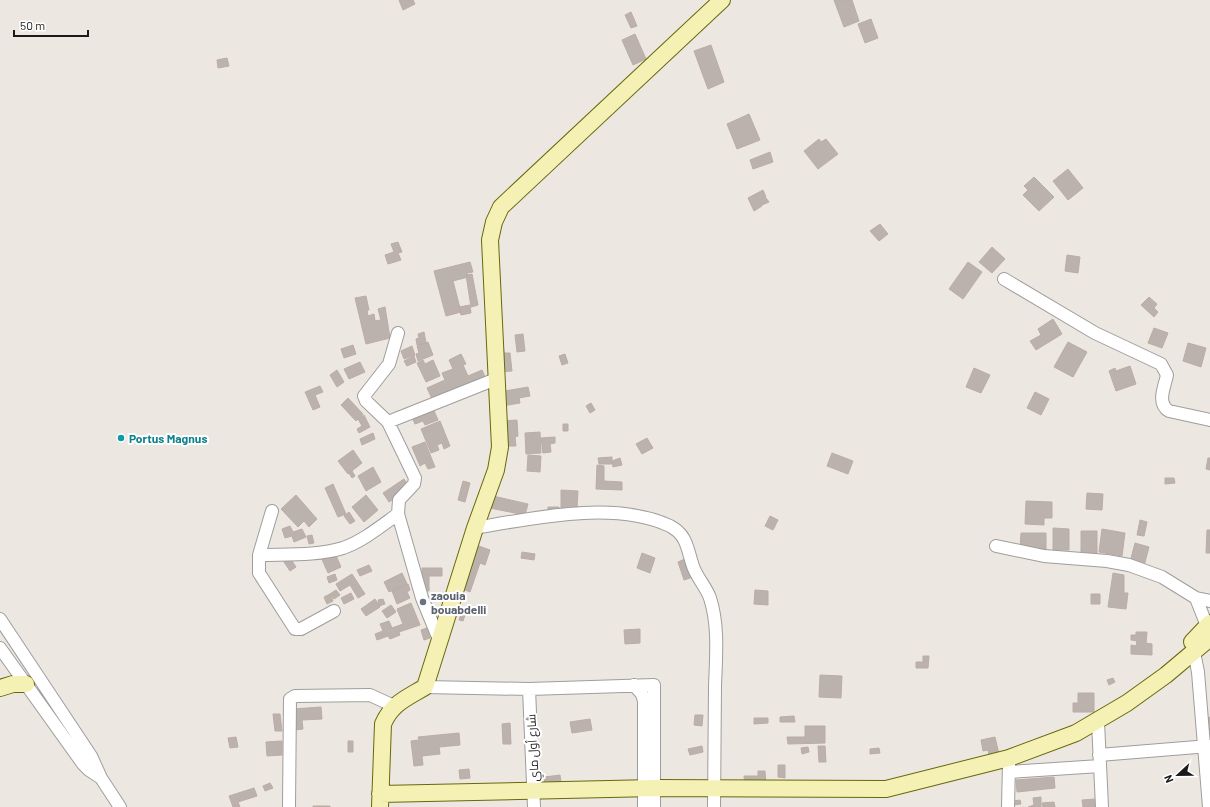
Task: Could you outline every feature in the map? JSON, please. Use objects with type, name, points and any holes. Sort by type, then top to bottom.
[{"type":"street","points":[[425,687],[475,528],[496,470],[500,447],[490,240],[494,222],[501,207],[722,0]]},
{"type":"street","points":[[1004,279],[1095,333],[1161,364],[1167,375],[1162,400],[1164,407],[1169,411],[1210,420]]},
{"type":"street","points":[[398,333],[389,364],[364,396],[366,401],[388,422],[415,478],[414,484],[399,500],[398,514],[422,598],[440,642]]},
{"type":"street","points":[[388,422],[496,379]]},
{"type":"street","points":[[272,511],[259,555],[259,573],[295,629],[301,630],[334,611]]},
{"type":"street","points":[[475,528],[561,514],[604,513],[640,517],[671,526],[685,539],[689,548],[692,564],[710,598],[716,637],[714,807]]},
{"type":"street","points":[[259,555],[312,553],[344,548],[362,539],[398,514]]},
{"type":"street","points":[[996,546],[1044,556],[1107,561],[1130,565],[1162,577],[1196,598],[1210,601]]},
{"type":"street","points":[[1196,598],[1209,629]]},
{"type":"street","points":[[0,619],[60,732],[88,770],[101,778]]},
{"type":"street","points":[[1009,765],[1098,722],[1127,703],[1155,681],[1166,675],[1194,652],[1209,629]]},
{"type":"street","points":[[1155,681],[1164,670],[1209,629]]},
{"type":"street","points":[[0,648],[32,680],[70,724],[91,756],[101,778],[120,807]]},
{"type":"street","points":[[1194,652],[1198,672],[1206,746],[1209,807]]},
{"type":"street","points":[[0,688],[32,680]]},
{"type":"street","points":[[654,807],[649,788],[644,701],[642,694],[634,686],[528,689],[425,687],[394,706],[387,713],[382,724],[380,800],[534,790],[649,788],[886,788],[1009,765],[1099,760],[1206,746]]},
{"type":"street","name":"شارع أول ماي","points":[[528,689],[534,807]]},
{"type":"street","points":[[288,807],[290,699],[295,696],[370,696],[394,706]]},
{"type":"street","points":[[1098,722],[1102,807]]},
{"type":"street","points":[[60,732],[70,724]]},
{"type":"street","points":[[1008,807],[1009,765]]},
{"type":"street","points":[[644,807],[649,788]]},
{"type":"building","points":[[399,0],[413,0],[415,4],[403,10]]},
{"type":"building","points":[[834,0],[852,0],[859,21],[844,27]]},
{"type":"building","points":[[631,12],[637,26],[631,28],[625,15]]},
{"type":"building","points":[[871,19],[878,38],[865,43],[858,24]]},
{"type":"building","points":[[635,34],[646,59],[633,65],[622,40]]},
{"type":"building","points":[[711,45],[724,82],[708,89],[694,51]]},
{"type":"building","points":[[227,58],[229,66],[218,68],[217,60]]},
{"type":"building","points":[[749,114],[760,140],[737,149],[727,124]]},
{"type":"building","points":[[819,139],[821,142],[826,139],[838,154],[818,169],[804,151]]},
{"type":"building","points":[[770,152],[773,162],[753,169],[750,160]]},
{"type":"building","points":[[1068,169],[1083,188],[1068,200],[1053,181]]},
{"type":"building","points":[[1034,177],[1054,197],[1039,211],[1023,195],[1028,190],[1024,186]]},
{"type":"building","points":[[763,190],[766,197],[759,201],[762,206],[754,211],[748,198]]},
{"type":"building","points":[[766,198],[769,202],[762,205],[760,201]]},
{"type":"building","points":[[880,224],[888,234],[879,241],[870,231]]},
{"type":"building","points":[[398,242],[402,252],[398,253],[401,260],[388,264],[385,255],[394,252],[391,244]]},
{"type":"building","points":[[992,247],[1005,259],[992,273],[979,262]]},
{"type":"building","points":[[1067,255],[1080,257],[1078,273],[1065,271]]},
{"type":"building","points":[[470,262],[473,272],[467,273],[468,277],[453,281],[461,312],[446,316],[434,271]]},
{"type":"building","points":[[968,262],[982,272],[963,299],[949,289]]},
{"type":"building","points":[[472,274],[478,305],[471,307],[466,275]]},
{"type":"building","points":[[366,296],[369,310],[367,310],[368,316],[374,314],[375,321],[381,320],[378,309],[385,307],[390,338],[366,344],[355,298]]},
{"type":"building","points":[[1149,297],[1157,304],[1154,308],[1158,312],[1154,317],[1141,305]]},
{"type":"building","points":[[470,305],[471,313],[461,315],[459,307]]},
{"type":"building","points":[[1053,319],[1062,334],[1036,350],[1030,341],[1041,335],[1038,329]]},
{"type":"building","points":[[1154,328],[1168,333],[1162,348],[1148,343]]},
{"type":"building","points":[[424,332],[426,343],[417,345],[416,339],[419,338],[418,334]]},
{"type":"building","points":[[502,334],[504,353],[510,353],[512,371],[498,372]]},
{"type":"building","points":[[523,334],[525,351],[517,352],[515,335]]},
{"type":"building","points":[[428,342],[433,355],[418,361],[416,354],[419,353],[417,346]]},
{"type":"building","points":[[1068,342],[1087,352],[1073,377],[1054,367]]},
{"type":"building","points":[[1188,343],[1206,348],[1201,367],[1183,361]]},
{"type":"building","points":[[353,345],[356,354],[344,358],[341,349]]},
{"type":"building","points":[[412,346],[415,355],[404,359],[401,351]]},
{"type":"building","points":[[461,354],[466,364],[463,365],[468,376],[482,370],[486,379],[433,401],[427,388],[445,380],[442,373],[453,369],[449,360]]},
{"type":"building","points":[[565,354],[568,363],[562,365],[559,356]]},
{"type":"building","points":[[414,356],[416,362],[407,366],[404,361]]},
{"type":"building","points":[[423,360],[425,364],[433,360],[440,376],[426,382],[417,363]]},
{"type":"building","points":[[360,362],[365,372],[349,379],[344,369]]},
{"type":"building","points":[[1130,366],[1136,384],[1116,391],[1109,371],[1115,368],[1116,371]]},
{"type":"building","points":[[974,368],[990,375],[981,393],[966,387]]},
{"type":"building","points":[[337,370],[344,382],[337,387],[330,375]]},
{"type":"building","points":[[320,386],[323,392],[315,395],[320,407],[313,410],[305,392]]},
{"type":"building","points":[[528,387],[530,396],[519,398],[520,403],[502,406],[499,392]]},
{"type":"building","points":[[1035,392],[1049,399],[1041,415],[1027,408]]},
{"type":"building","points":[[348,398],[363,414],[356,421],[341,405]]},
{"type":"building","points":[[591,403],[595,410],[590,413],[586,406]]},
{"type":"building","points":[[432,406],[438,420],[425,425],[423,421],[415,424],[411,415]]},
{"type":"building","points":[[364,415],[370,427],[359,433],[357,429],[362,426],[358,419]]},
{"type":"building","points":[[517,420],[518,436],[515,437],[516,446],[504,446],[502,421]]},
{"type":"building","points":[[440,421],[450,446],[444,449],[442,443],[437,445],[439,450],[431,453],[421,429]]},
{"type":"building","points":[[563,424],[568,424],[568,431],[563,431]]},
{"type":"building","points":[[540,432],[541,453],[526,454],[525,433]]},
{"type":"building","points":[[373,433],[375,439],[362,445],[360,439]]},
{"type":"building","points":[[555,437],[555,443],[550,444],[551,452],[543,453],[541,438]]},
{"type":"building","points":[[647,438],[653,448],[642,454],[636,444]]},
{"type":"building","points":[[425,442],[435,467],[428,469],[425,463],[420,466],[412,447]]},
{"type":"building","points":[[353,450],[362,463],[348,474],[338,461]]},
{"type":"building","points":[[832,453],[853,461],[848,474],[827,466]]},
{"type":"building","points":[[528,455],[541,456],[540,472],[527,471]]},
{"type":"building","points":[[612,457],[612,464],[599,464],[598,458]]},
{"type":"building","points":[[620,458],[622,465],[613,467],[612,461]]},
{"type":"building","points":[[1208,458],[1210,458],[1210,470],[1206,469]]},
{"type":"building","points":[[597,465],[604,466],[604,481],[622,482],[622,490],[596,489]]},
{"type":"building","points":[[373,467],[381,482],[366,491],[358,476]]},
{"type":"building","points":[[352,471],[355,476],[352,478],[349,473]]},
{"type":"building","points":[[1165,478],[1174,478],[1175,483],[1165,484]]},
{"type":"building","points":[[404,479],[410,488],[389,502],[383,493]]},
{"type":"building","points":[[463,481],[470,483],[465,502],[458,500]]},
{"type":"building","points":[[333,484],[346,514],[338,517],[325,488]]},
{"type":"building","points":[[561,490],[578,491],[577,509],[561,516]]},
{"type":"building","points":[[1087,493],[1103,494],[1102,510],[1086,509]]},
{"type":"building","points":[[296,495],[317,519],[309,527],[304,521],[298,527],[281,509]]},
{"type":"building","points":[[366,495],[378,510],[364,522],[352,507]]},
{"type":"building","points":[[493,496],[528,504],[525,515],[490,508]]},
{"type":"building","points":[[1026,501],[1052,502],[1052,518],[1044,518],[1044,525],[1025,524]]},
{"type":"building","points":[[548,507],[559,507],[559,515],[548,515]]},
{"type":"building","points":[[349,512],[355,521],[350,524],[344,516]]},
{"type":"building","points":[[770,516],[778,520],[773,530],[765,526]]},
{"type":"building","points":[[1140,520],[1147,522],[1144,536],[1137,535]]},
{"type":"building","points":[[290,526],[293,532],[302,529],[306,537],[294,542],[292,536],[285,538],[282,529]]},
{"type":"building","points":[[1053,528],[1069,529],[1069,550],[1053,550]]},
{"type":"building","points":[[1102,529],[1125,533],[1122,556],[1099,552]]},
{"type":"building","points":[[1207,530],[1210,530],[1210,553],[1206,553]]},
{"type":"building","points":[[1081,531],[1097,531],[1097,553],[1081,552]]},
{"type":"building","points":[[1021,533],[1046,533],[1046,550],[1020,549]]},
{"type":"building","points":[[312,535],[314,543],[309,544],[307,536]]},
{"type":"building","points":[[1135,543],[1149,547],[1144,566],[1130,562]]},
{"type":"building","points":[[473,544],[490,550],[485,565],[480,563],[470,592],[458,587]]},
{"type":"building","points":[[334,551],[341,567],[328,573],[321,557]]},
{"type":"building","points":[[522,552],[535,554],[534,560],[521,558]]},
{"type":"building","points":[[642,553],[655,558],[650,573],[637,568]]},
{"type":"building","points":[[290,558],[296,567],[290,571],[284,562]]},
{"type":"building","points":[[687,558],[693,577],[684,580],[678,562]]},
{"type":"building","points":[[369,565],[372,571],[360,576],[357,570]]},
{"type":"building","points":[[422,568],[442,568],[442,576],[429,576],[429,591],[423,591]]},
{"type":"building","points":[[402,573],[407,584],[389,592],[384,582]]},
{"type":"building","points":[[1113,573],[1124,575],[1124,593],[1128,593],[1126,609],[1108,607]]},
{"type":"building","points":[[335,574],[337,580],[329,583],[327,577]]},
{"type":"building","points":[[352,574],[365,594],[358,598],[350,585],[340,591],[336,584]]},
{"type":"building","points":[[408,584],[410,590],[407,592],[410,598],[397,604],[392,591]]},
{"type":"building","points":[[336,590],[340,595],[334,599],[330,594]]},
{"type":"building","points":[[755,590],[768,591],[768,605],[754,604]]},
{"type":"building","points":[[351,593],[354,599],[344,604],[341,598]]},
{"type":"building","points":[[330,594],[333,601],[327,604],[324,597]]},
{"type":"building","points":[[1091,594],[1100,594],[1100,604],[1091,604]]},
{"type":"building","points":[[375,599],[380,607],[366,616],[361,609]]},
{"type":"building","points":[[383,599],[385,604],[379,606],[378,600]]},
{"type":"building","points":[[411,603],[420,625],[399,632],[400,635],[390,639],[388,636],[377,640],[375,634],[383,631],[380,624],[389,621],[392,628],[403,624],[397,609]]},
{"type":"building","points":[[391,605],[396,612],[387,618],[382,611]]},
{"type":"building","points":[[461,614],[465,615],[463,621],[459,620]]},
{"type":"building","points":[[427,628],[430,638],[424,640],[421,630]]},
{"type":"building","points":[[640,629],[640,643],[625,644],[624,630]]},
{"type":"building","points":[[1136,632],[1147,632],[1146,643],[1152,644],[1152,655],[1131,654],[1131,645],[1136,646],[1137,641],[1131,640],[1131,635],[1136,635]]},
{"type":"building","points":[[923,656],[929,656],[928,668],[916,668],[916,662],[923,662]]},
{"type":"building","points":[[820,675],[842,676],[841,698],[819,697]]},
{"type":"building","points":[[1113,678],[1115,682],[1109,685],[1107,680]]},
{"type":"building","points":[[1078,693],[1094,693],[1094,712],[1073,712],[1073,703],[1078,703]]},
{"type":"building","points":[[321,707],[322,719],[302,720],[303,729],[294,730],[293,709]]},
{"type":"building","points":[[273,714],[280,714],[282,731],[275,731]]},
{"type":"building","points":[[695,715],[703,715],[702,726],[694,725]]},
{"type":"building","points":[[794,716],[795,722],[780,722],[780,717]]},
{"type":"building","points":[[1210,717],[1210,735],[1209,736],[1205,719]]},
{"type":"building","points":[[754,718],[768,718],[768,723],[754,724]]},
{"type":"building","points":[[590,719],[592,730],[572,733],[570,722]]},
{"type":"building","points":[[510,723],[511,744],[503,744],[502,724]]},
{"type":"building","points":[[805,726],[825,726],[825,743],[788,744],[787,737],[805,737]]},
{"type":"building","points":[[459,733],[460,745],[439,747],[440,754],[422,756],[423,765],[414,766],[411,741],[419,740],[418,737]]},
{"type":"building","points":[[236,737],[238,747],[230,748],[228,738]]},
{"type":"building","points":[[995,737],[999,754],[989,756],[988,750],[983,751],[981,740]]},
{"type":"building","points":[[282,741],[282,755],[267,756],[266,742]]},
{"type":"building","points":[[348,741],[353,741],[353,752],[348,752]]},
{"type":"building","points":[[702,746],[703,752],[690,755],[688,749]]},
{"type":"building","points":[[818,746],[825,746],[826,762],[819,762]]},
{"type":"building","points":[[808,747],[809,752],[802,754],[801,748]]},
{"type":"building","points":[[879,748],[880,753],[870,754],[870,749]]},
{"type":"building","points":[[778,765],[785,765],[785,778],[778,777]]},
{"type":"building","points":[[469,769],[470,778],[460,779],[459,770]]},
{"type":"building","points":[[758,771],[765,771],[766,784],[745,785],[744,776],[758,776]]},
{"type":"building","points":[[560,775],[561,782],[545,784],[544,777]]},
{"type":"building","points":[[1054,777],[1055,788],[1017,792],[1016,780]]},
{"type":"building","points":[[270,783],[273,788],[265,791],[263,786]]},
{"type":"building","points":[[254,788],[257,796],[238,802],[240,807],[233,807],[229,796]]},
{"type":"building","points":[[1041,797],[1041,807],[1028,807],[1034,805],[1033,798]]},
{"type":"building","points":[[1096,799],[1096,807],[1083,807],[1082,800]]},
{"type":"building","points":[[1020,800],[1021,804],[1013,805],[1013,801]]},
{"type":"building","points":[[1054,802],[1055,807],[1043,807],[1042,803]]},
{"type":"building","points":[[330,806],[330,807],[313,807]]},
{"type":"place","name":"Portus Magnus","points":[[121,438]]},
{"type":"place","name":"zaouia bouabdelli","points":[[423,602]]}]
